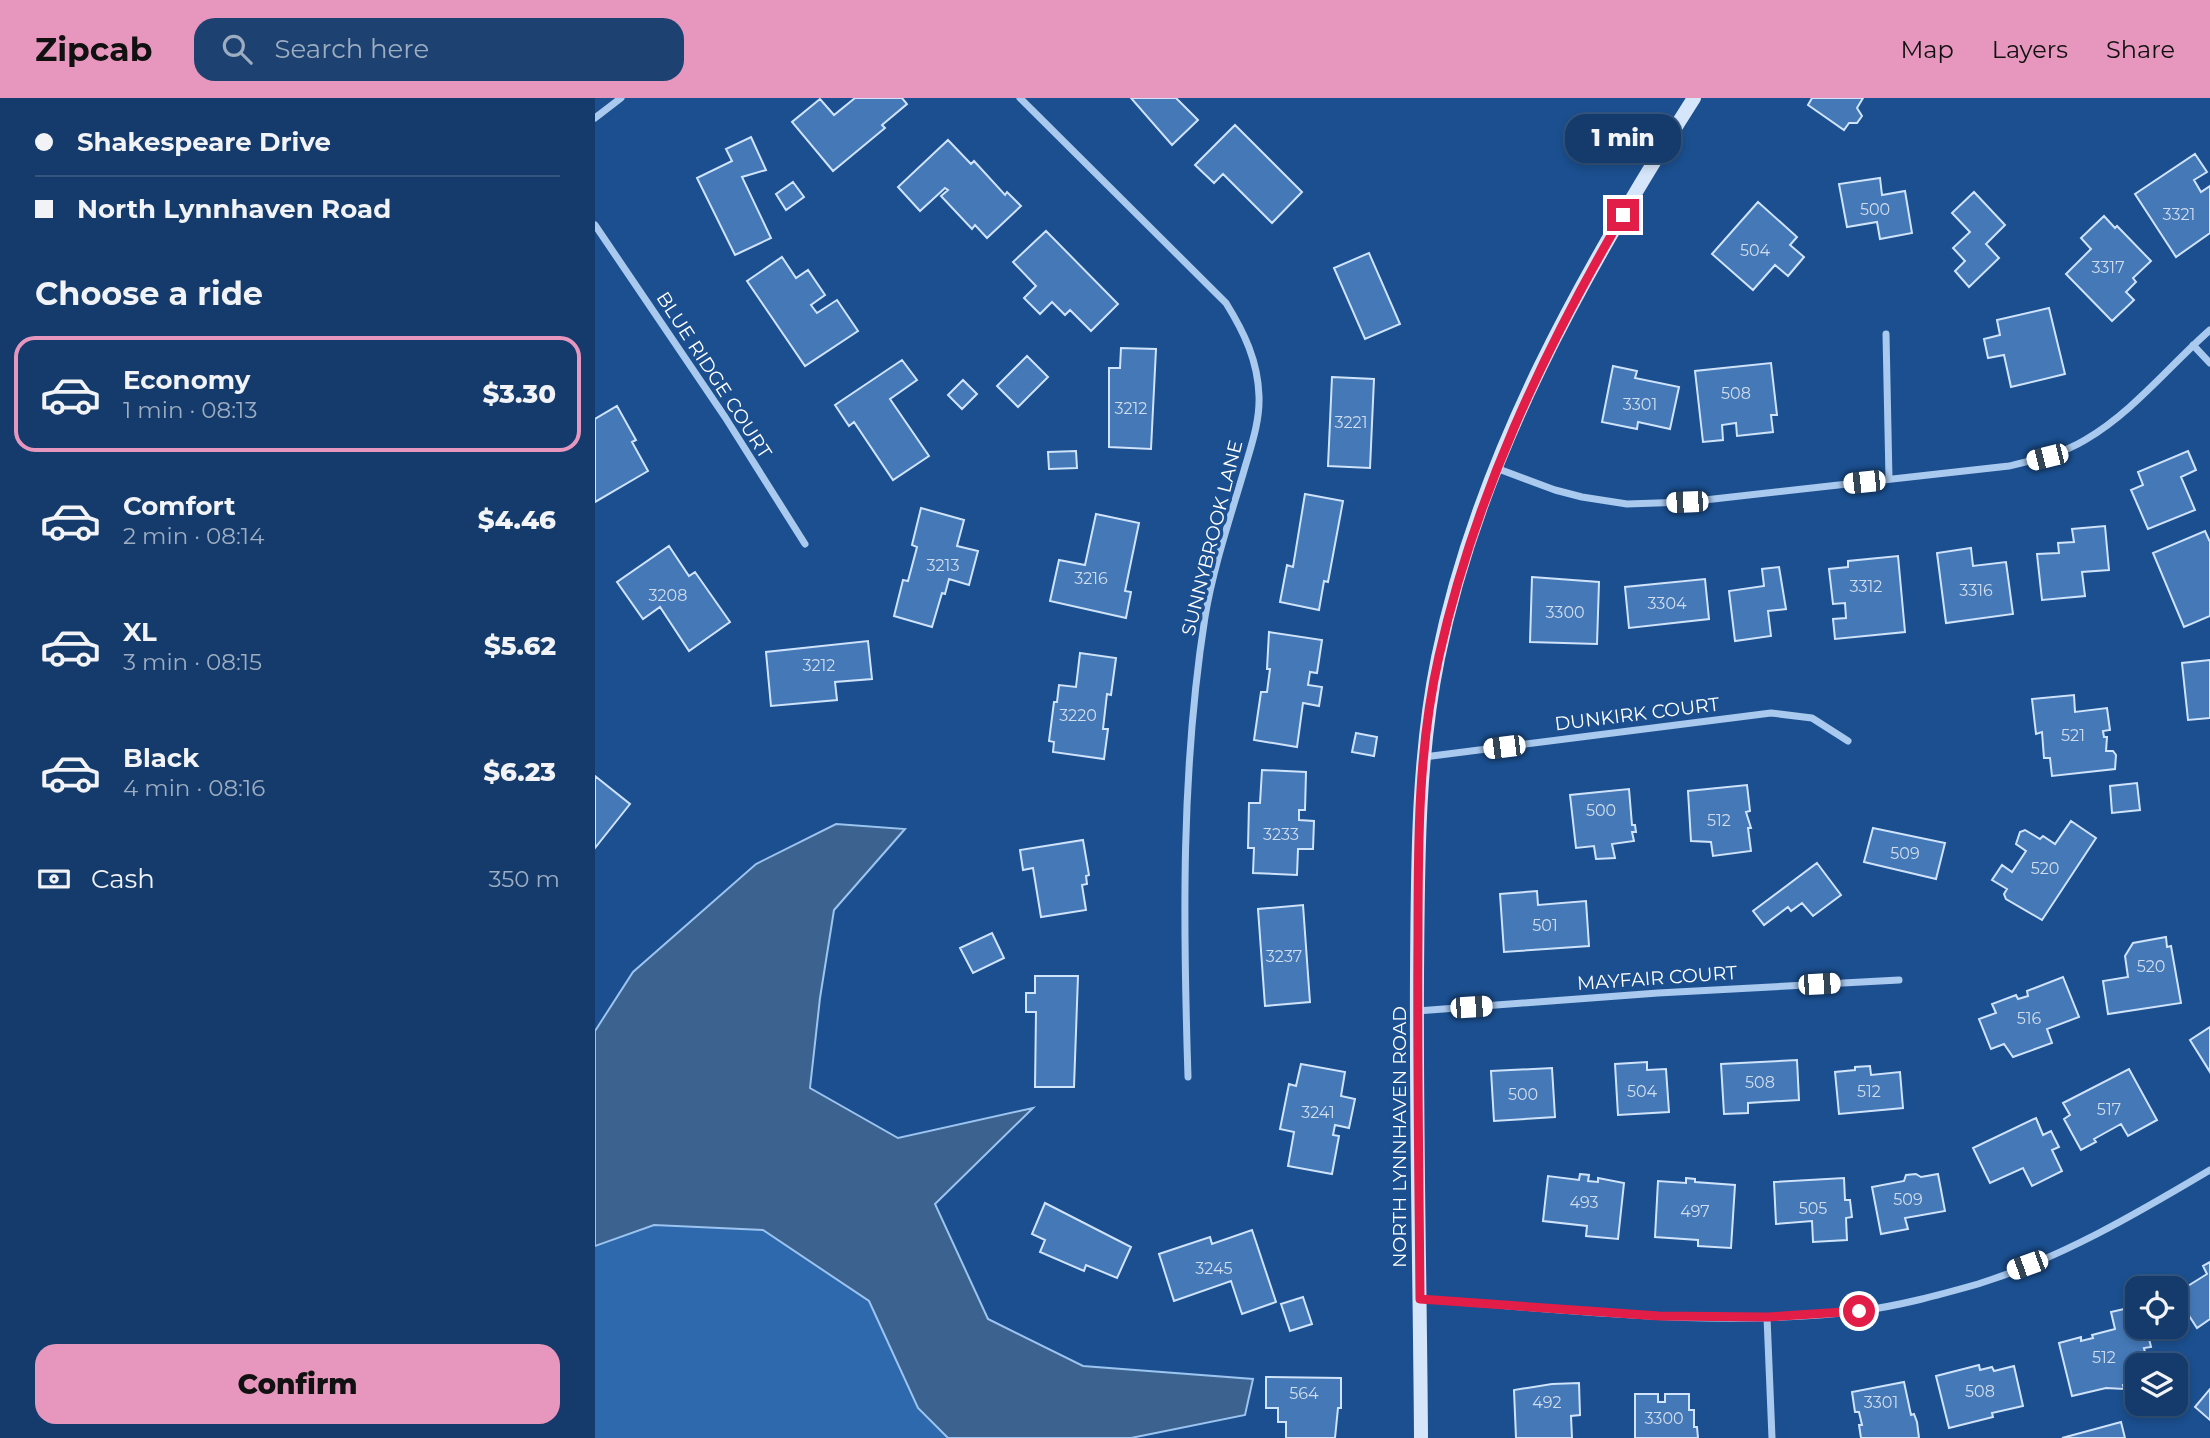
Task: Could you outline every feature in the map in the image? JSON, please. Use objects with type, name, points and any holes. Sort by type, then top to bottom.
[{"type":"street","points":[[595,118],[621,98]]},
{"type":"street","name":"SUNNYBROOK LANE","points":[[1020,98],[1226,303],[1244,332],[1255,364],[1259,398],[1255,432],[1206,612],[1193,693],[1186,812],[1184,951],[1188,1077]]},
{"type":"street","name":"NORTH LYNNHAVEN ROAD","points":[[1421,1438],[1417,1011],[1419,835],[1424,757],[1438,658],[1460,572],[1496,468],[1535,379],[1584,281],[1694,98]]},
{"type":"street","name":"BLUE RIDGE COURT","points":[[595,225],[725,417],[805,544]]},
{"type":"street","points":[[1496,468],[1569,494],[1627,504],[1687,502],[2009,466],[2047,457],[2084,441],[2116,419],[2210,330]]},
{"type":"street","points":[[1886,334],[1889,479]]},
{"type":"street","points":[[2193,345],[2210,363]]},
{"type":"street","name":"DUNKIRK COURT","points":[[1424,757],[1771,713],[1812,718],[1848,741]]},
{"type":"street","name":"MAYFAIR COURT","points":[[1417,1011],[1658,993],[1899,980]]},
{"type":"street","points":[[1420,1299],[1659,1316],[1767,1317],[1859,1311],[1904,1303],[1979,1283],[2052,1256],[2127,1219],[2210,1170]]},
{"type":"street","points":[[1767,1317],[1772,1438]]},
{"type":"shaded area","points":[[836,824],[905,829],[834,910],[820,998],[810,1088],[898,1138],[1033,1108],[935,1204],[988,1319],[1083,1366],[1253,1379],[1245,1415],[1131,1438],[948,1438],[918,1408],[869,1301],[763,1230],[654,1225],[595,1246],[595,1031],[633,972],[756,864]]},
{"type":"shaded area","points":[[654,1225],[763,1230],[869,1301],[918,1408],[948,1438],[595,1438],[595,1246]]},
{"type":"building","points":[[855,98],[902,98],[907,104],[882,125],[885,128],[833,171],[792,122],[820,99],[834,115]]},
{"type":"building","points":[[1131,98],[1176,98],[1198,120],[1172,145]]},
{"type":"building","points":[[1812,98],[1863,98],[1857,108],[1862,116],[1857,123],[1849,123],[1844,130],[1808,105]]},
{"type":"building","points":[[1235,125],[1302,192],[1272,223],[1223,174],[1214,183],[1195,165]]},
{"type":"building","points":[[751,137],[766,170],[742,177],[771,238],[735,255],[697,178],[732,161],[726,149]]},
{"type":"building","points":[[948,140],[971,164],[974,161],[1005,195],[1007,192],[1021,206],[987,238],[975,225],[972,229],[941,196],[948,190],[945,188],[920,211],[898,187]]},
{"type":"building","points":[[2195,154],[2207,172],[2194,180],[2201,192],[2210,186],[2210,233],[2176,257],[2135,194]]},
{"type":"building","points":[[1880,178],[1882,195],[1905,191],[1912,233],[1880,239],[1877,222],[1847,227],[1839,184]]},
{"type":"building","points":[[793,182],[804,197],[786,210],[776,194]]},
{"type":"building","points":[[1974,192],[2005,225],[1986,244],[1999,258],[1969,287],[1955,271],[1965,261],[1953,248],[1970,232],[1952,213]]},
{"type":"building","points":[[1758,202],[1797,237],[1790,245],[1804,257],[1788,276],[1775,265],[1753,290],[1712,254]]},
{"type":"building","points":[[2104,216],[2151,261],[2133,278],[2136,282],[2126,292],[2134,300],[2112,321],[2066,274],[2091,249],[2081,238]]},
{"type":"building","points":[[1046,231],[1118,304],[1091,331],[1070,310],[1065,315],[1052,302],[1040,314],[1024,298],[1036,286],[1013,262]]},
{"type":"building","points":[[1369,253],[1400,324],[1365,339],[1334,268]]},
{"type":"building","points":[[782,257],[796,278],[808,270],[825,295],[811,305],[817,313],[837,300],[858,331],[805,366],[747,281]]},
{"type":"building","points":[[2049,308],[2065,374],[2011,387],[2004,355],[1988,358],[1984,339],[2000,335],[1997,320]]},
{"type":"building","points":[[1121,348],[1156,349],[1151,449],[1109,447],[1109,368],[1120,368]]},
{"type":"building","points":[[1027,356],[1048,377],[1018,407],[997,386]]},
{"type":"building","points":[[902,360],[917,380],[890,399],[929,456],[893,480],[854,422],[849,426],[835,405]]},
{"type":"building","points":[[1771,363],[1777,415],[1771,415],[1773,432],[1737,436],[1736,423],[1722,425],[1723,440],[1703,442],[1695,371]]},
{"type":"building","points":[[1613,366],[1637,371],[1635,378],[1679,387],[1670,429],[1638,422],[1637,429],[1602,422]]},
{"type":"building","points":[[1332,377],[1374,379],[1370,468],[1328,466]]},
{"type":"building","points":[[963,380],[977,394],[962,409],[948,395]]},
{"type":"building","points":[[617,406],[636,440],[632,442],[648,471],[595,502],[595,419]]},
{"type":"building","points":[[1076,451],[1077,468],[1049,469],[1048,452]]},
{"type":"building","points":[[2188,451],[2196,470],[2181,477],[2195,510],[2148,529],[2131,490],[2143,485],[2138,472]]},
{"type":"building","points":[[1305,494],[1343,501],[1328,582],[1324,581],[1319,610],[1280,602],[1287,565],[1293,567]]},
{"type":"building","points":[[921,508],[964,520],[957,546],[978,551],[969,585],[949,579],[932,627],[894,616],[903,580],[908,581],[917,547],[912,545]]},
{"type":"building","points":[[1096,514],[1139,523],[1125,591],[1131,592],[1126,618],[1050,601],[1059,560],[1085,565]]},
{"type":"building","points":[[2105,526],[2109,570],[2082,572],[2085,596],[2042,600],[2037,554],[2059,553],[2058,543],[2074,542],[2072,529]]},
{"type":"building","points":[[2205,531],[2210,542],[2210,616],[2184,627],[2153,553]]},
{"type":"building","points":[[669,546],[689,576],[695,572],[730,622],[689,651],[660,607],[643,619],[617,582]]},
{"type":"building","points":[[1971,548],[1973,566],[2006,562],[2013,614],[1946,623],[1937,553]]},
{"type":"building","points":[[1898,556],[1905,632],[1835,639],[1833,619],[1846,618],[1845,603],[1833,604],[1829,569],[1848,567],[1848,561]]},
{"type":"building","points":[[1779,567],[1786,609],[1768,611],[1771,636],[1735,641],[1729,591],[1764,586],[1762,569]]},
{"type":"building","points":[[1532,577],[1599,582],[1597,644],[1530,642]]},
{"type":"building","points":[[1705,579],[1709,619],[1629,628],[1625,587]]},
{"type":"building","points":[[1269,632],[1322,640],[1317,673],[1310,672],[1308,685],[1322,687],[1319,706],[1303,703],[1297,747],[1254,740],[1261,692],[1267,692],[1270,669],[1267,669]]},
{"type":"building","points":[[868,641],[872,679],[835,682],[837,700],[771,706],[766,652]]},
{"type":"building","points":[[1080,653],[1116,658],[1111,695],[1107,694],[1103,729],[1108,729],[1104,759],[1053,752],[1054,742],[1049,741],[1059,685],[1076,687]]},
{"type":"building","points":[[2210,660],[2210,718],[2188,720],[2182,663]]},
{"type":"building","points":[[2074,695],[2075,712],[2107,708],[2110,730],[2103,731],[2104,737],[2107,737],[2106,751],[2113,751],[2116,755],[2115,769],[2052,776],[2050,758],[2044,758],[2042,732],[2036,734],[2032,699]]},
{"type":"building","points":[[1356,733],[1377,737],[1374,756],[1352,752]]},
{"type":"building","points":[[1262,770],[1306,772],[1305,810],[1299,810],[1299,820],[1314,821],[1313,849],[1298,849],[1297,875],[1253,873],[1254,848],[1248,848],[1249,803],[1260,803]]},
{"type":"building","points":[[595,776],[630,804],[595,848]]},
{"type":"building","points":[[2137,783],[2140,810],[2112,813],[2110,786]]},
{"type":"building","points":[[1747,785],[1750,811],[1746,812],[1751,828],[1748,828],[1751,851],[1713,856],[1711,842],[1691,841],[1688,791]]},
{"type":"building","points":[[1629,789],[1632,825],[1635,825],[1636,832],[1632,832],[1634,841],[1612,844],[1615,858],[1596,859],[1594,846],[1576,848],[1570,795]]},
{"type":"building","points":[[2071,821],[2096,838],[2042,920],[2006,899],[2004,894],[2007,889],[1992,880],[2002,865],[2012,872],[2026,851],[2016,844],[2020,832],[2025,830],[2040,839],[2043,836],[2055,844]]},
{"type":"building","points":[[1873,828],[1945,843],[1936,879],[1864,862]]},
{"type":"building","points":[[1083,840],[1089,875],[1086,876],[1087,884],[1082,885],[1086,910],[1041,917],[1033,868],[1023,870],[1020,850]]},
{"type":"building","points":[[1817,863],[1841,895],[1813,916],[1802,903],[1791,911],[1788,907],[1764,925],[1753,911]]},
{"type":"building","points":[[1537,891],[1538,905],[1586,901],[1589,946],[1504,952],[1500,894]]},
{"type":"building","points":[[1303,905],[1310,1002],[1265,1006],[1258,909]]},
{"type":"building","points":[[992,933],[1004,958],[973,973],[960,948]]},
{"type":"building","points":[[2166,937],[2167,947],[2171,946],[2181,1003],[2108,1014],[2103,981],[2128,977],[2125,956],[2133,943]]},
{"type":"building","points":[[1035,976],[1078,976],[1074,1087],[1035,1087],[1036,1012],[1026,1012],[1026,993],[1035,993]]},
{"type":"building","points":[[2063,977],[2079,1017],[2047,1029],[2052,1043],[2013,1057],[2004,1044],[1991,1049],[1979,1019],[1996,1013],[1992,1004],[2016,995],[2018,999],[2028,996],[2027,991]]},
{"type":"building","points":[[2210,1027],[2210,1072],[2190,1040]]},
{"type":"building","points":[[1797,1060],[1799,1100],[1748,1103],[1748,1113],[1724,1114],[1721,1064]]},
{"type":"building","points":[[1647,1062],[1647,1070],[1666,1069],[1669,1112],[1618,1115],[1615,1064]]},
{"type":"building","points":[[1301,1064],[1345,1072],[1341,1096],[1355,1099],[1349,1128],[1335,1125],[1333,1135],[1339,1136],[1332,1174],[1288,1166],[1294,1132],[1280,1129],[1289,1084],[1296,1086]]},
{"type":"building","points":[[1870,1066],[1871,1075],[1900,1072],[1903,1108],[1839,1114],[1835,1072]]},
{"type":"building","points":[[1552,1068],[1555,1117],[1494,1121],[1491,1071]]},
{"type":"building","points":[[2129,1069],[2157,1120],[2128,1136],[2121,1124],[2094,1139],[2096,1142],[2081,1150],[2064,1119],[2070,1115],[2063,1103]]},
{"type":"building","points":[[2036,1118],[2043,1135],[2051,1131],[2059,1147],[2052,1150],[2062,1171],[2032,1186],[2023,1168],[1990,1183],[1973,1148]]},
{"type":"building","points":[[1580,1174],[1589,1175],[1588,1181],[1598,1182],[1598,1178],[1624,1183],[1618,1239],[1586,1236],[1587,1226],[1543,1221],[1548,1176],[1579,1180]]},
{"type":"building","points":[[1916,1174],[1921,1177],[1938,1174],[1945,1211],[1905,1218],[1908,1229],[1881,1234],[1872,1187],[1904,1181],[1906,1175]]},
{"type":"building","points":[[1686,1178],[1695,1179],[1695,1182],[1735,1185],[1731,1248],[1698,1246],[1698,1240],[1655,1237],[1658,1181],[1686,1183]]},
{"type":"building","points":[[1844,1178],[1845,1200],[1850,1200],[1852,1217],[1846,1218],[1847,1240],[1813,1242],[1812,1221],[1776,1224],[1774,1182]]},
{"type":"building","points":[[1045,1203],[1131,1247],[1117,1278],[1086,1265],[1084,1271],[1040,1252],[1045,1240],[1032,1234]]},
{"type":"building","points":[[1252,1230],[1276,1302],[1242,1314],[1231,1281],[1174,1301],[1159,1254],[1210,1237],[1212,1244]]},
{"type":"building","points":[[2210,1262],[2210,1319],[2197,1328],[2188,1314],[2188,1286],[2207,1274],[2203,1266]]},
{"type":"building","points":[[1303,1297],[1312,1324],[1290,1331],[1281,1304]]},
{"type":"building","points":[[2125,1309],[2125,1339],[2149,1339],[2151,1347],[2144,1348],[2145,1353],[2125,1353],[2124,1389],[2106,1388],[2072,1396],[2059,1343],[2081,1337],[2081,1341],[2093,1338],[2092,1335],[2115,1329],[2111,1312]]},
{"type":"building","points":[[1979,1365],[1980,1370],[1992,1367],[1994,1371],[2014,1366],[2023,1406],[1992,1413],[1993,1417],[1949,1428],[1936,1376]]},
{"type":"building","points":[[1266,1377],[1341,1378],[1341,1408],[1338,1408],[1335,1438],[1286,1438],[1286,1422],[1278,1422],[1278,1408],[1266,1408]]},
{"type":"building","points":[[1904,1382],[1911,1415],[1914,1414],[1917,1422],[1919,1438],[1861,1438],[1859,1425],[1862,1425],[1859,1412],[1855,1412],[1852,1392]]},
{"type":"building","points":[[1579,1383],[1580,1415],[1571,1416],[1572,1438],[1516,1438],[1514,1390]]},
{"type":"building","points":[[2210,1389],[2210,1420],[2195,1407]]},
{"type":"building","points":[[1635,1394],[1658,1394],[1658,1402],[1665,1402],[1665,1394],[1689,1394],[1689,1410],[1694,1410],[1694,1427],[1697,1427],[1698,1438],[1635,1438]]},
{"type":"building","points":[[2121,1422],[2125,1438],[2062,1438]]},
{"type":"route","points":[[1623,215],[1584,281],[1535,379],[1496,468],[1460,572],[1438,658],[1425,746],[1419,835],[1417,1011],[1420,1299],[1659,1316],[1767,1317],[1859,1311]]}]
